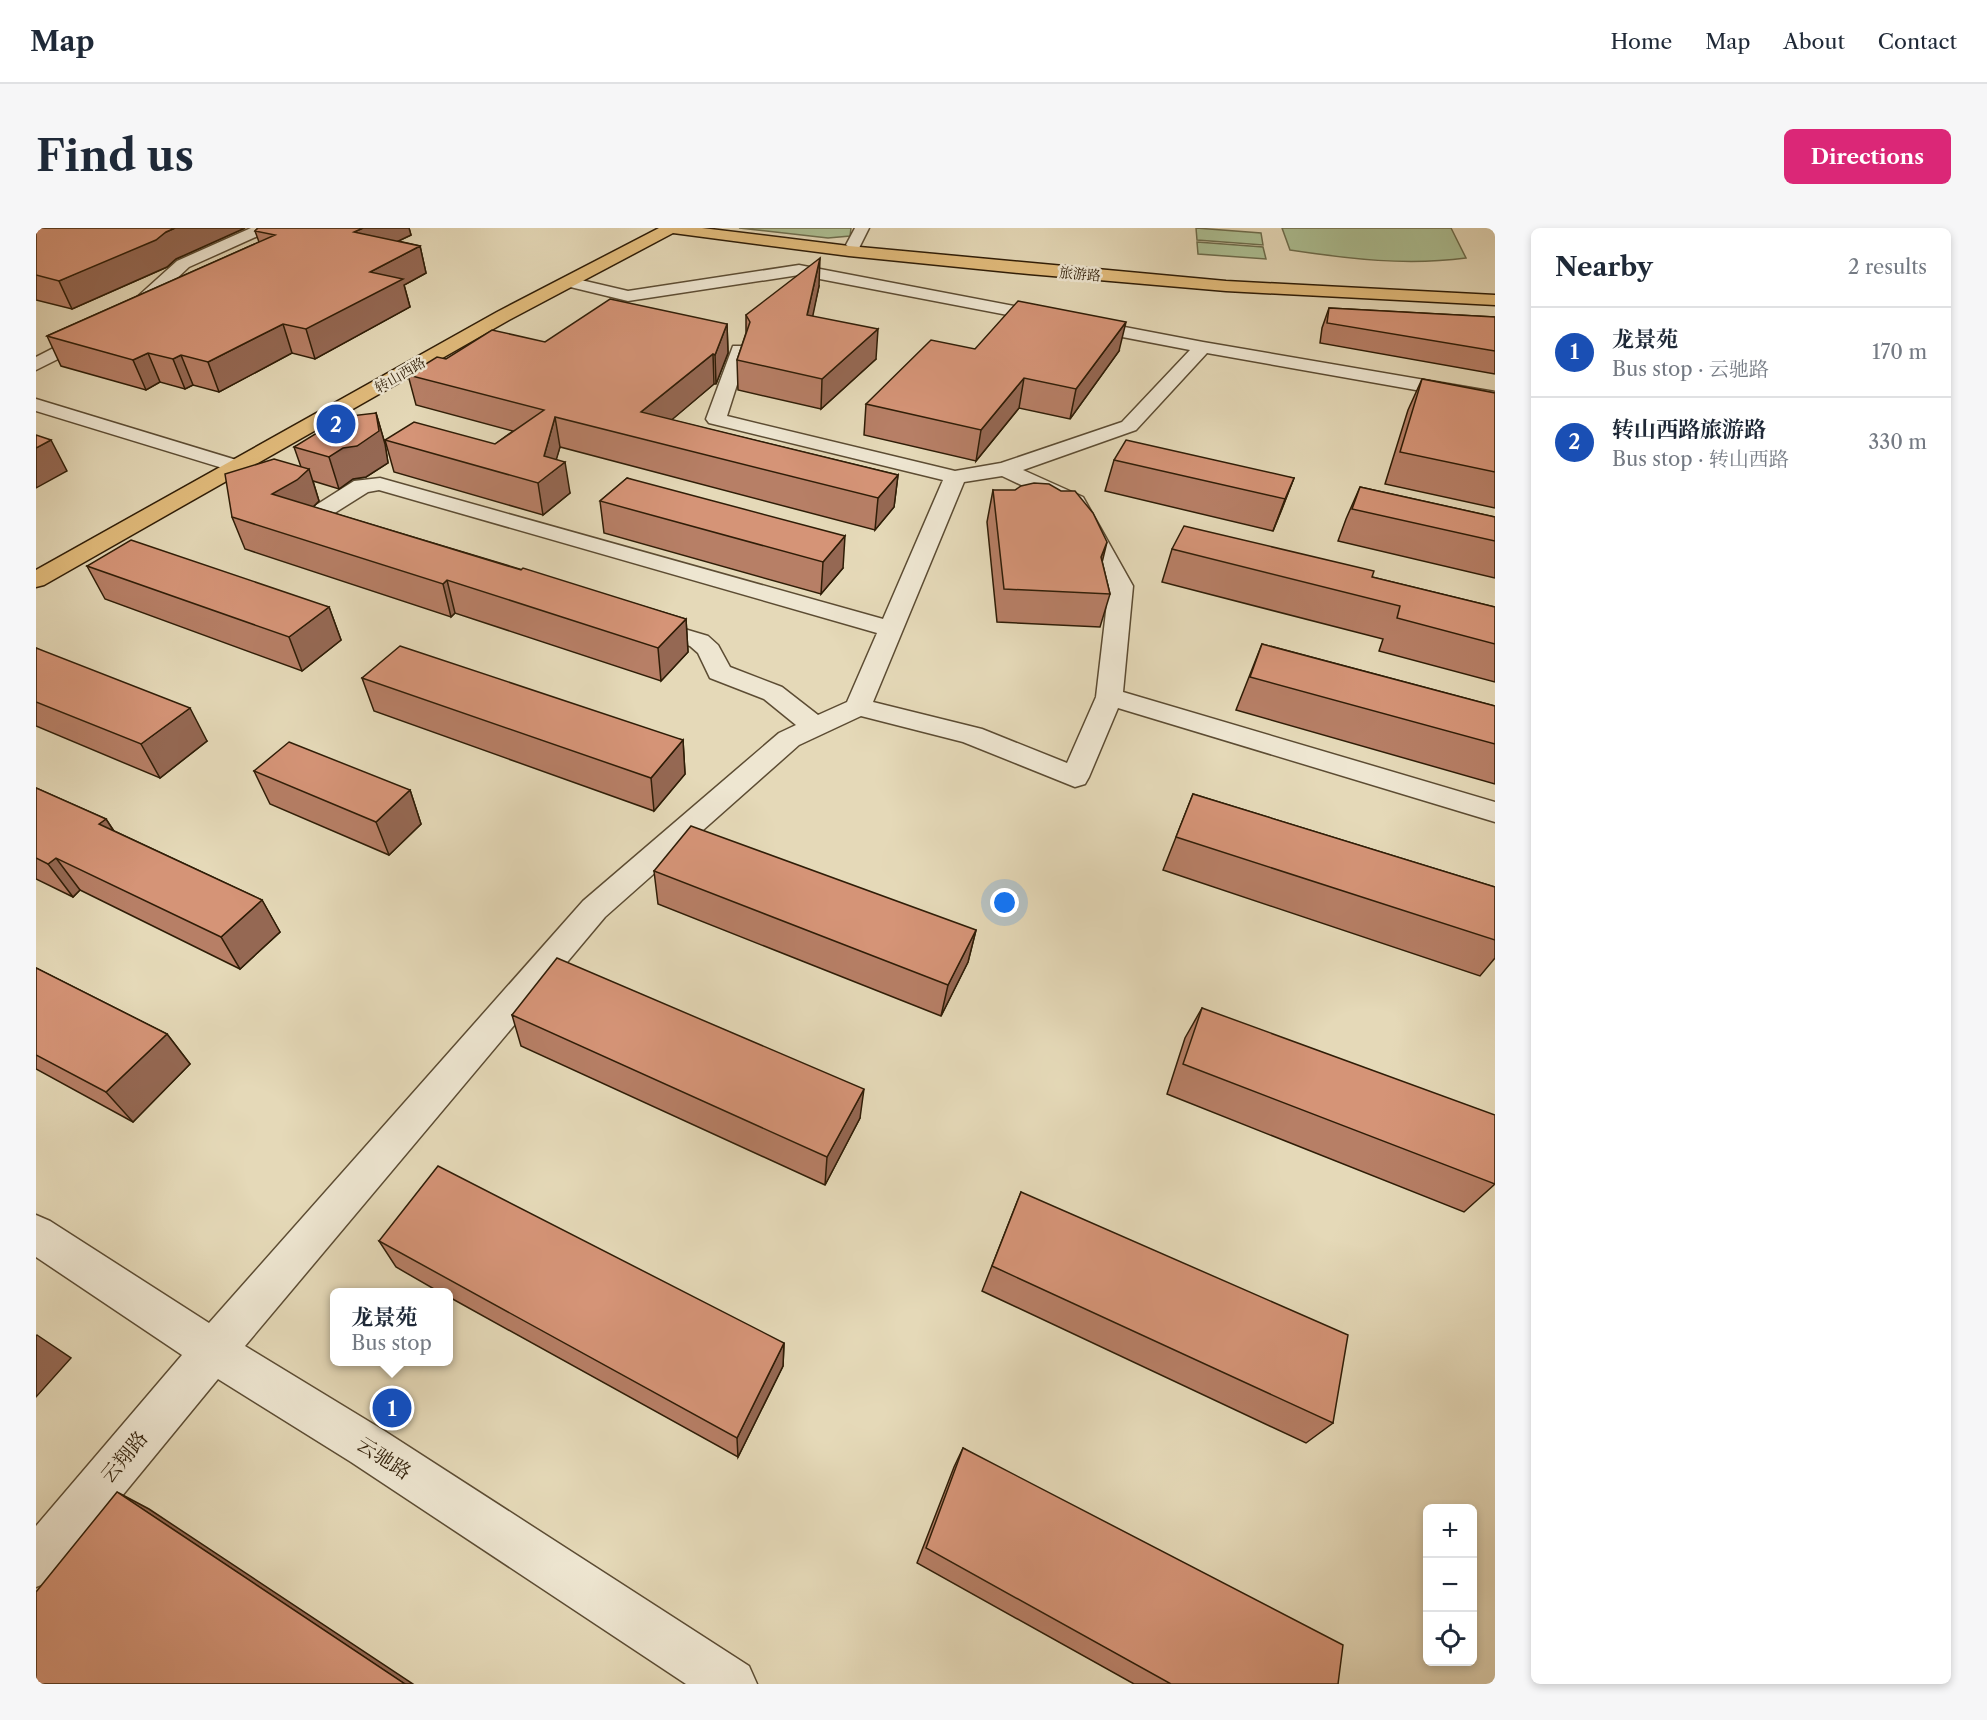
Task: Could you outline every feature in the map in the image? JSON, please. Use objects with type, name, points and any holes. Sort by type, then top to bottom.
[{"type":"main road","name":"转山西路","points":[[36,580],[532,288],[647,228]]},
{"type":"main road","name":"转山西路","points":[[36,565],[230,464],[670,228]]},
{"type":"main road","name":"旅游路","points":[[670,228],[849,251],[1029,270],[1226,286],[1495,300]]},
{"type":"main road","name":"旅游路","points":[[711,228],[854,245],[1128,271],[1495,290]]},
{"type":"street","points":[[122,320],[183,264],[265,236],[280,228]]},
{"type":"street","points":[[854,245],[862,228]]},
{"type":"street","points":[[568,282],[628,296],[799,270],[1203,347],[1495,398]]},
{"type":"street","points":[[36,364],[122,320],[163,302]]},
{"type":"street","points":[[739,350],[716,419],[955,477],[1005,469],[1129,426],[1203,347]]},
{"type":"street","points":[[36,405],[290,483]]},
{"type":"street","points":[[955,477],[858,707],[972,735],[1075,777],[1109,697],[1121,586],[1075,502],[1005,469]]},
{"type":"street","points":[[373,540],[328,526],[321,512],[331,496],[362,486],[380,484],[891,629]]},
{"type":"street","points":[[621,617],[699,641],[709,650],[719,672],[773,693],[816,727]]},
{"type":"street","points":[[1109,697],[1495,812]]},
{"type":"street","name":"云翔路","points":[[36,1563],[213,1351],[594,909],[789,739],[858,707]]},
{"type":"street","name":"云驰路","points":[[36,1234],[213,1351],[367,1446],[731,1684]]},
{"type":"green space","points":[[739,228],[851,228],[850,236],[828,238]]},
{"type":"green space","points":[[1196,228],[1261,233],[1263,245],[1197,240]]},
{"type":"green space","points":[[1282,228],[1451,228],[1466,258],[1422,261],[1378,260],[1290,250]]},
{"type":"green space","points":[[1197,242],[1263,247],[1266,259],[1198,254]]},
{"type":"building","points":[[36,228],[175,228],[156,240],[59,281],[36,275]]},
{"type":"building","points":[[258,228],[363,228],[354,232],[420,246],[370,272],[403,279],[306,329],[283,324],[208,362],[181,355],[173,359],[148,353],[133,360],[47,336],[275,235],[255,231]]},
{"type":"building","points":[[820,258],[807,315],[878,329],[822,379],[737,360],[750,322],[746,315]]},
{"type":"building","points":[[610,299],[727,324],[715,355],[713,354],[641,412],[898,475],[878,498],[555,417],[544,456],[565,462],[538,483],[385,440],[414,422],[495,444],[544,410],[408,375],[437,357],[446,359],[492,330],[545,342]]},
{"type":"building","points":[[1018,301],[1126,322],[1076,389],[1024,378],[981,430],[866,404],[931,340],[975,349]]},
{"type":"building","points":[[1329,308],[1495,317],[1495,351],[1327,323]]},
{"type":"building","points":[[1422,379],[1495,393],[1495,472],[1400,452]]},
{"type":"building","points":[[376,413],[379,431],[357,446],[343,448],[329,457],[294,447],[317,433],[325,419]]},
{"type":"building","points":[[36,435],[51,440],[36,448]]},
{"type":"building","points":[[1126,440],[1294,478],[1285,499],[1114,460]]},
{"type":"building","points":[[274,459],[309,469],[297,480],[272,494],[686,619],[658,648],[447,580],[443,584],[232,517],[225,474]]},
{"type":"building","points":[[627,478],[845,536],[823,562],[600,501]]},
{"type":"building","points":[[1034,483],[1049,484],[1061,491],[1075,491],[1093,513],[1107,542],[1101,557],[1110,594],[1004,589],[993,490],[1015,490]]},
{"type":"building","points":[[1360,487],[1495,517],[1495,541],[1352,509]]},
{"type":"building","points":[[1184,526],[1374,571],[1372,577],[1495,607],[1495,644],[1397,618],[1400,606],[1172,549]]},
{"type":"building","points":[[131,540],[329,607],[289,637],[87,566]]},
{"type":"building","points":[[1262,644],[1495,706],[1495,744],[1250,677]]},
{"type":"building","points":[[400,646],[683,740],[651,778],[362,678]]},
{"type":"building","points":[[36,648],[190,708],[141,744],[36,702]]},
{"type":"building","points":[[289,742],[410,790],[376,822],[254,771]]},
{"type":"building","points":[[36,788],[106,819],[99,824],[262,900],[221,937],[56,858],[48,864],[36,858]]},
{"type":"building","points":[[1193,794],[1495,887],[1495,940],[1176,837]]},
{"type":"building","points":[[691,826],[976,930],[948,985],[654,871]]},
{"type":"building","points":[[557,958],[864,1089],[827,1157],[512,1015]]},
{"type":"building","points":[[36,968],[167,1034],[106,1092],[36,1055]]},
{"type":"building","points":[[1202,1008],[1495,1115],[1495,1184],[1183,1064]]},
{"type":"building","points":[[438,1166],[784,1343],[737,1438],[379,1241]]},
{"type":"building","points":[[1021,1192],[1348,1335],[1333,1423],[992,1266]]},
{"type":"building","points":[[963,1448],[1343,1645],[1338,1684],[1171,1684],[926,1548]]},
{"type":"building","points":[[117,1492],[405,1684],[36,1684],[36,1592]]},
{"type":"place","name":"转山西路旅游路","points":[[336,424]]},
{"type":"place","name":"龙景苑","points":[[392,1408]]}]
